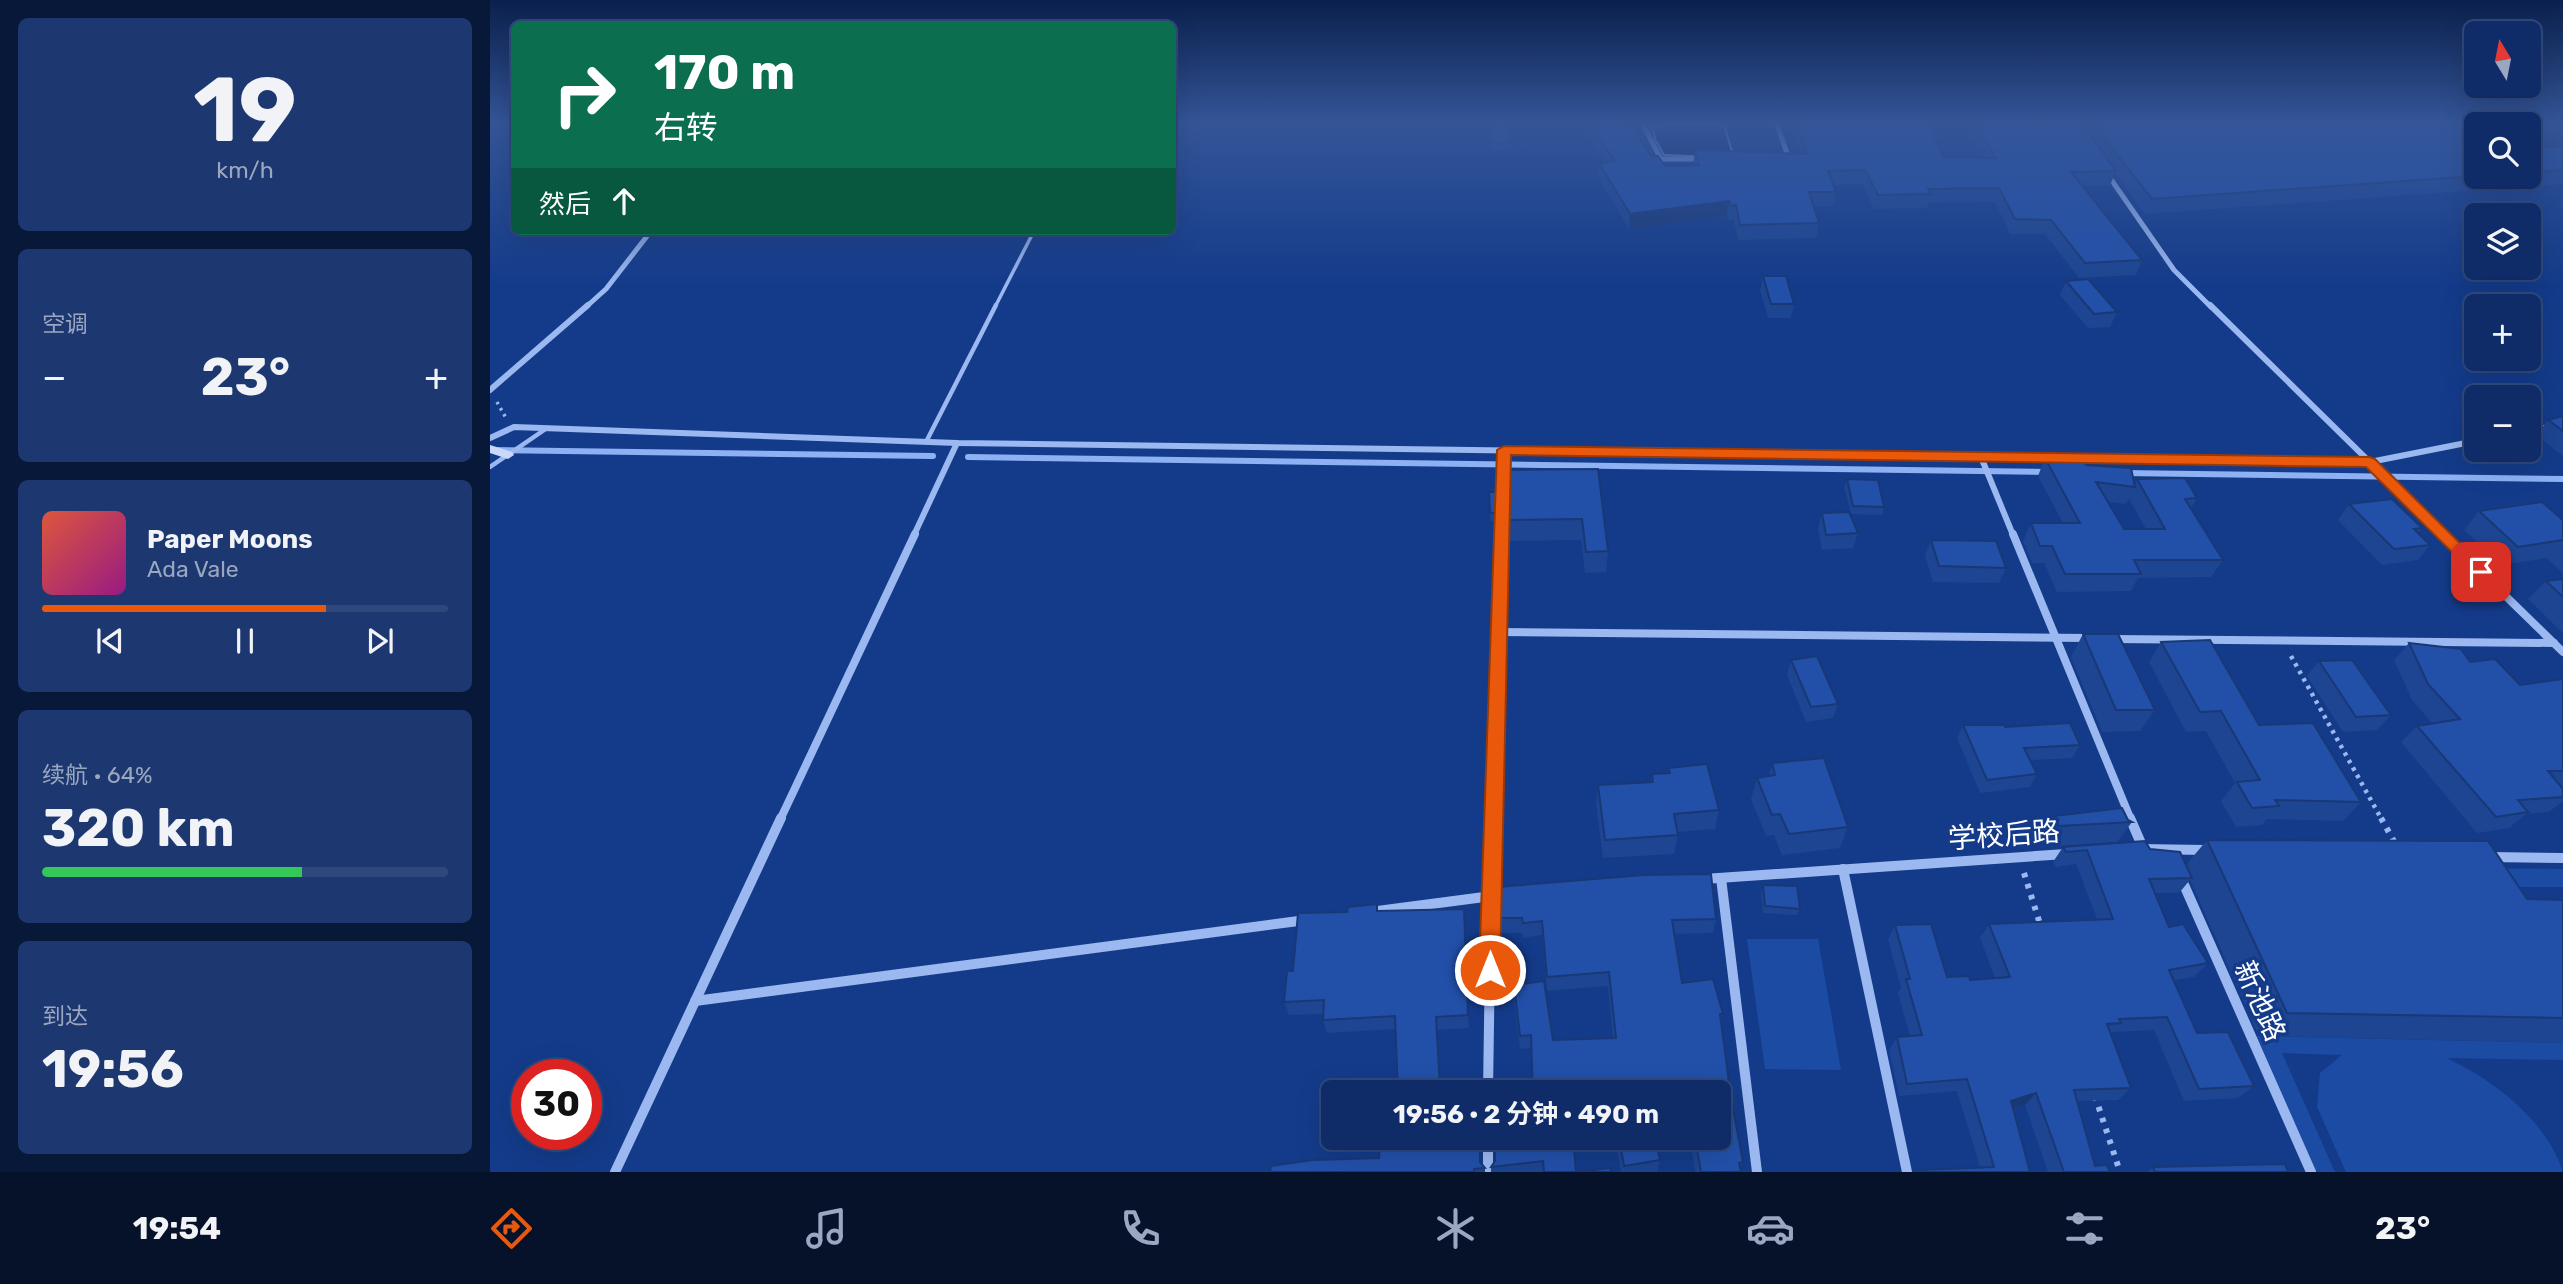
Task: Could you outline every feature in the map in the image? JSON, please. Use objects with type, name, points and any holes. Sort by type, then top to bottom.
[{"type":"main road","points":[[491,442],[508,455]]},
{"type":"street","points":[[2110,177],[2174,270],[2563,652]]},
{"type":"street","points":[[490,390],[606,289],[648,235]]},
{"type":"street","points":[[2541,428],[2563,424]]},
{"type":"street","points":[[491,442],[514,427],[957,443],[1504,454],[2370,462],[2464,443]]},
{"type":"street","points":[[615,1172],[957,443]]},
{"type":"street","points":[[1488,1080],[1490,896],[1504,454]]},
{"type":"street","points":[[1981,457],[2143,848]]},
{"type":"street","points":[[1498,632],[2554,643]]},
{"type":"street","points":[[2130,849],[2209,850]]},
{"type":"street","points":[[2168,849],[2174,861]]},
{"type":"street","name":"学校后路","points":[[1694,880],[2074,853]]},
{"type":"street","points":[[2482,856],[2563,858]]},
{"type":"street","points":[[1843,869],[1907,1172]]},
{"type":"street","name":"新池路","points":[[2179,874],[2311,1172]]},
{"type":"street","points":[[1721,878],[1757,1172]]},
{"type":"street","points":[[1353,914],[1522,892]]},
{"type":"street","points":[[695,1001],[1312,919]]},
{"type":"street","points":[[1488,1150],[1488,1172]]},
{"type":"lane","points":[[926,442],[1032,235]]},
{"type":"lane","points":[[490,467],[547,428]]},
{"type":"path","points":[[502,380],[497,404],[514,427]]},
{"type":"path","points":[[2282,640],[2401,855]]},
{"type":"path","points":[[2019,857],[2044,936]]},
{"type":"path","points":[[2094,1093],[2120,1172]]},
{"type":"shaded area","points":[[2456,868],[2563,869],[2563,887],[2490,887]]},
{"type":"shaded area","points":[[1747,939],[1818,939],[1841,1070],[1765,1069]]},
{"type":"shaded area","points":[[2257,1036],[2563,1043],[2563,1060],[2446,1058],[2482,1078],[2516,1104],[2545,1136],[2563,1172],[2346,1172],[2317,1107],[2320,1073],[2342,1055],[2282,1053],[2335,1172],[2316,1172]]},
{"type":"building","points":[[1607,177],[1830,177],[1836,192],[1809,192],[1819,223],[1740,225],[1736,205],[1731,206],[1729,201],[1630,214]]},
{"type":"building","points":[[1868,177],[2075,177],[2142,260],[2085,263],[2051,220],[2015,219],[1999,188],[1928,189],[1931,194],[1878,195]]},
{"type":"building","points":[[2135,177],[2464,177],[2152,199]]},
{"type":"building","points":[[1763,276],[1786,276],[1794,304],[1771,304]]},
{"type":"building","points":[[2088,279],[2117,312],[2094,314],[2066,281]]},
{"type":"building","points":[[2563,416],[2563,431],[2548,420]]},
{"type":"building","points":[[2082,457],[2086,465],[2131,468],[2135,487],[2096,482],[2124,529],[2165,529],[2137,479],[2185,478],[2197,498],[2185,499],[2223,560],[2134,560],[2141,574],[2065,574],[2052,546],[2040,546],[2031,523],[2080,523],[2045,458]]},
{"type":"building","points":[[1598,469],[1608,551],[1586,552],[1582,519],[1507,520],[1508,470]]},
{"type":"building","points":[[1847,479],[1878,480],[1884,507],[1853,506]]},
{"type":"building","points":[[1489,492],[1496,492],[1496,513],[1490,513]]},
{"type":"building","points":[[2392,499],[2422,528],[2414,529],[2430,545],[2394,549],[2349,504]]},
{"type":"building","points":[[2542,502],[2563,520],[2563,540],[2518,547],[2479,511]]},
{"type":"building","points":[[1849,512],[1858,533],[1826,535],[1822,513]]},
{"type":"building","points":[[1931,540],[1996,541],[2006,568],[1939,566]]},
{"type":"building","points":[[2563,579],[2563,597],[2546,581]]},
{"type":"building","points":[[2083,634],[2118,634],[2155,710],[2116,710]]},
{"type":"building","points":[[2210,640],[2259,725],[2313,723],[2361,802],[2275,800],[2279,806],[2252,808],[2237,782],[2260,780],[2221,711],[2200,712],[2161,642]]},
{"type":"building","points":[[2409,643],[2461,649],[2470,662],[2495,659],[2520,685],[2563,679],[2563,771],[2548,771],[2563,789],[2563,797],[2518,800],[2528,812],[2496,817],[2417,726],[2460,719],[2428,684]]},
{"type":"building","points":[[1817,656],[1838,704],[1811,707],[1791,660]]},
{"type":"building","points":[[2352,660],[2391,715],[2356,717],[2319,661]]},
{"type":"building","points":[[2070,723],[2080,745],[2024,748],[2037,774],[1987,780],[1963,725],[2005,727]]},
{"type":"building","points":[[1824,758],[1848,827],[1789,834],[1780,814],[1772,815],[1757,778],[1775,775],[1772,763]]},
{"type":"building","points":[[1707,764],[1719,810],[1674,814],[1678,835],[1605,840],[1598,785],[1653,782],[1652,774],[1670,773],[1668,768]]},
{"type":"building","points":[[2122,808],[2132,822],[2059,826],[2054,816]]},
{"type":"building","points":[[2207,840],[2488,841],[2527,899],[2563,900],[2563,1018],[2287,1013]]},
{"type":"building","points":[[2145,841],[2150,849],[2180,852],[2192,878],[2149,879],[2169,927],[2183,924],[2208,963],[2169,970],[2197,1033],[2228,1032],[2254,1086],[2199,1089],[2167,1017],[2119,1019],[2121,1023],[2107,1024],[2131,1088],[2074,1090],[2095,1166],[2107,1165],[2110,1172],[2064,1172],[2036,1093],[2011,1101],[2030,1172],[1920,1172],[1919,1170],[1994,1167],[1967,1079],[1907,1084],[1897,1037],[1922,1035],[1906,979],[1910,979],[1895,925],[1931,924],[1947,977],[1969,976],[1970,980],[2010,977],[1989,924],[2113,919],[2087,850],[2066,852],[2063,847]]},
{"type":"building","points":[[1711,874],[1716,919],[1672,920],[1682,983],[1713,979],[1723,1014],[1720,1014],[1729,1080],[1533,1080],[1531,1035],[1520,1036],[1514,985],[1544,981],[1553,1040],[1616,1038],[1609,972],[1547,977],[1542,921],[1523,923],[1522,918],[1497,918],[1498,887],[1644,875]]},
{"type":"building","points":[[1763,885],[1797,886],[1800,909],[1765,906]]},
{"type":"building","points":[[1377,904],[1377,911],[1464,909],[1468,1015],[1436,1017],[1440,1080],[1398,1080],[1395,1016],[1323,1020],[1324,1000],[1284,1002],[1287,971],[1293,971],[1298,913],[1347,912],[1348,907]]},
{"type":"building","points":[[1731,1098],[1743,1162],[1739,1163],[1741,1172],[1701,1172],[1697,1150],[1731,1150]]},
{"type":"building","points":[[1380,1150],[1480,1150],[1480,1162],[1485,1168],[1474,1169],[1474,1172],[1270,1172],[1271,1166],[1313,1160],[1379,1158]]},
{"type":"building","points":[[1495,1150],[1574,1150],[1576,1172],[1544,1172],[1543,1161],[1491,1167],[1495,1161]]},
{"type":"building","points":[[1621,1150],[1658,1150],[1660,1160],[1624,1166]]},
{"type":"building","points":[[2285,1164],[2288,1172],[2155,1172],[2153,1167]]},
{"type":"building","points":[[1611,1168],[1611,1172],[1576,1172]]},
{"type":"waterway","points":[[490,450],[933,456]]},
{"type":"waterway","points":[[968,457],[2048,472]]},
{"type":"waterway","points":[[2123,473],[2563,479]]},
{"type":"route","points":[[1490,970],[1504,450],[2370,462],[2481,572]]}]
